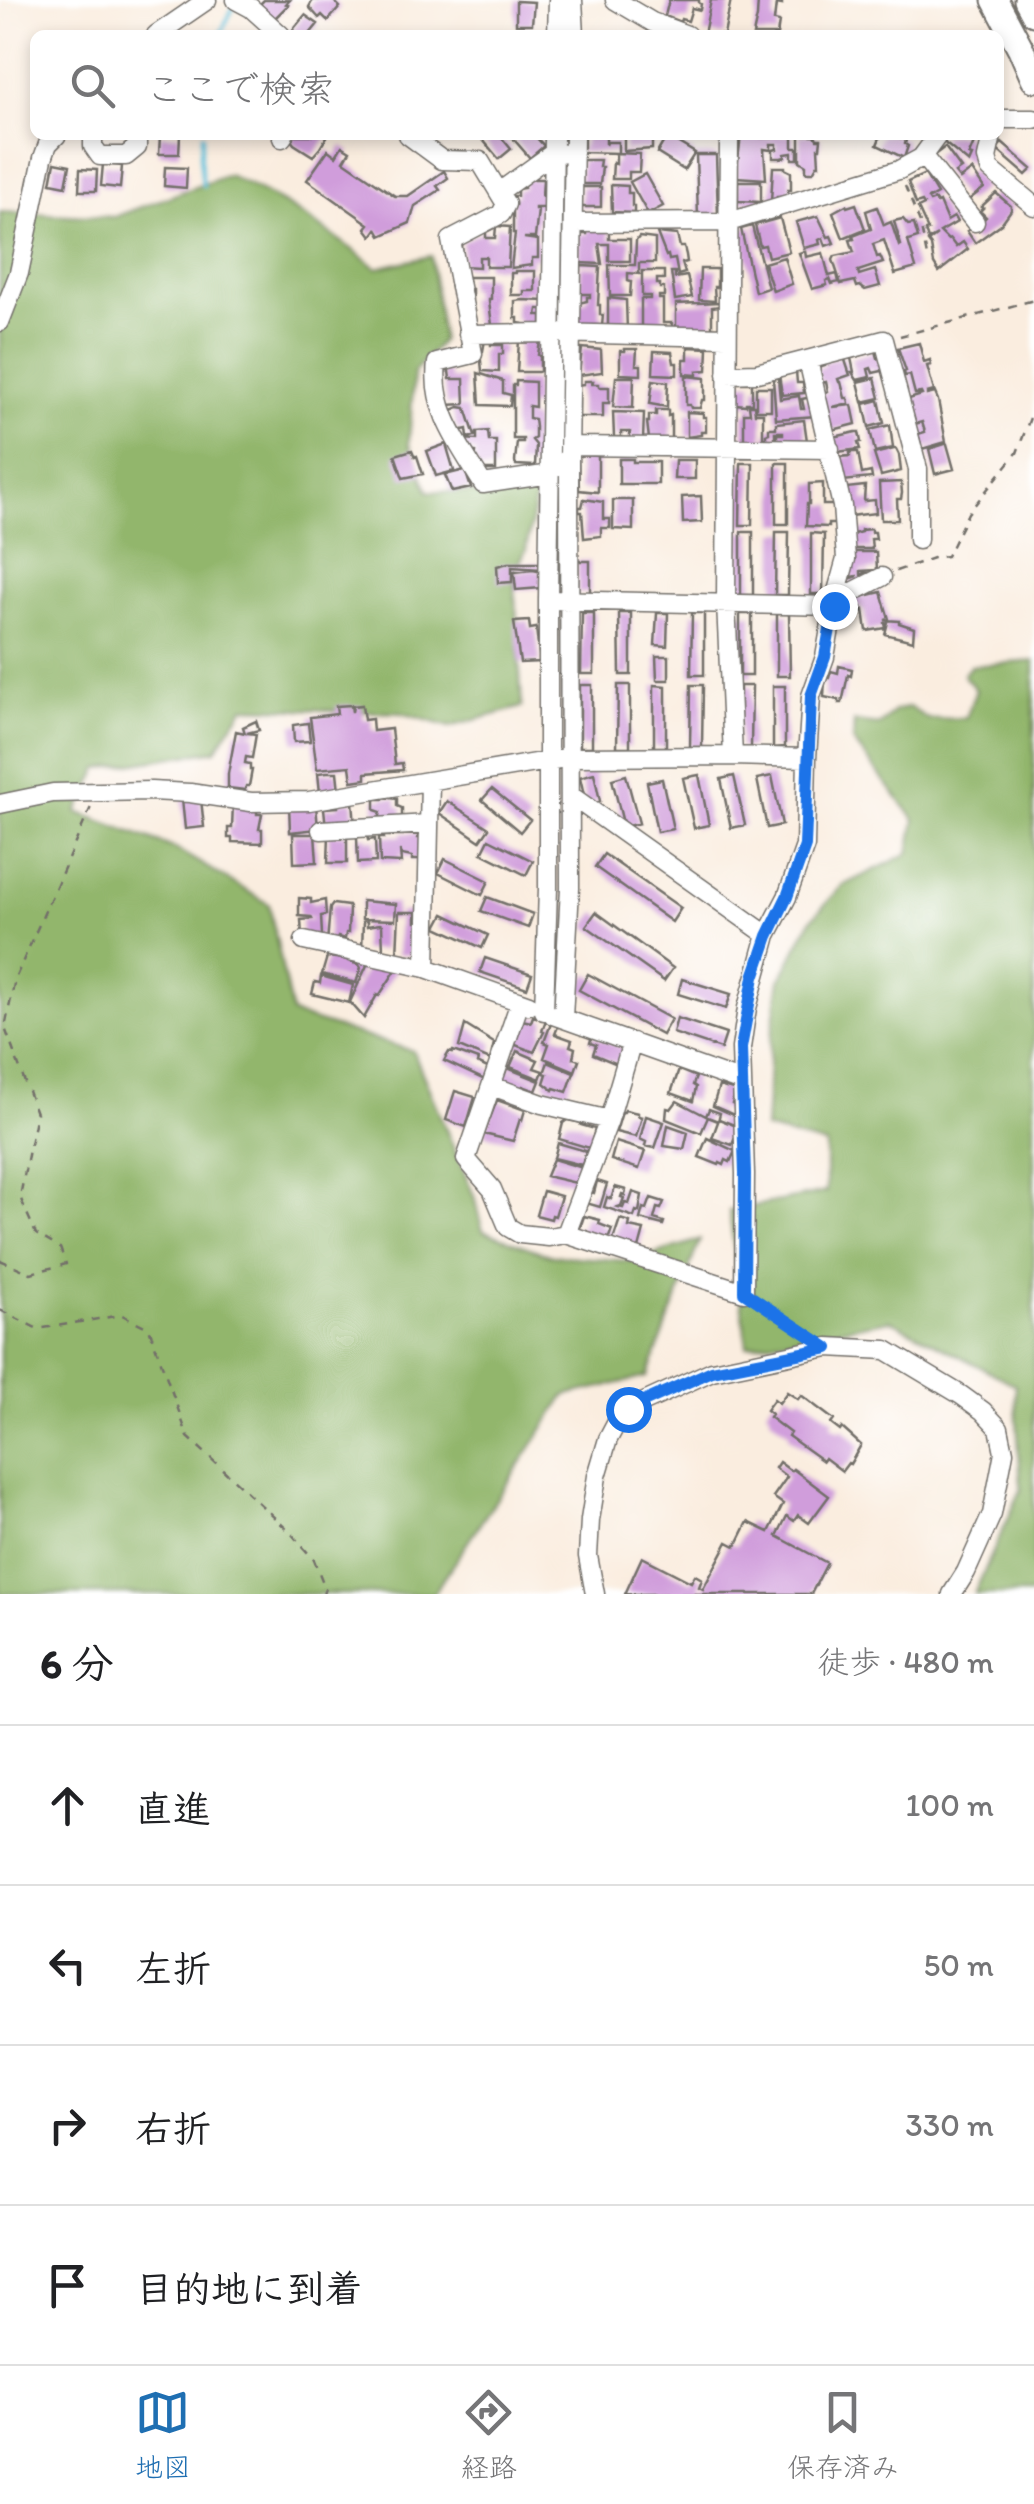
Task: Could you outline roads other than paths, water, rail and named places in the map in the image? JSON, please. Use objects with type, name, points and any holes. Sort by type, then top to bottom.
[{"type":"highway","points":[[995,0],[1034,79]]},
{"type":"highway","points":[[1027,0],[1034,13]]},
{"type":"street","points":[[163,30],[207,0]]},
{"type":"street","points":[[557,30],[558,0]]},
{"type":"street","points":[[573,0],[575,30]]},
{"type":"street","points":[[615,0],[674,30]]},
{"type":"street","points":[[248,3],[276,30]]},
{"type":"street","points":[[1004,119],[1034,119]]},
{"type":"street","points":[[0,322],[19,273],[43,158],[52,140]]},
{"type":"street","points":[[93,140],[100,156],[126,156],[136,147],[137,140]]},
{"type":"street","points":[[415,140],[442,160],[480,161],[506,204],[502,214],[452,240],[472,354],[436,363],[435,375],[444,422],[483,484],[544,475],[570,452],[830,449]]},
{"type":"street","points":[[729,140],[726,603],[734,756]]},
{"type":"street","points":[[573,223],[729,222],[899,170],[923,156],[934,140]]},
{"type":"street","points":[[991,140],[986,158],[990,170],[1034,206]]},
{"type":"street","points":[[499,192],[553,144],[574,144],[570,888],[563,1018]]},
{"type":"street","points":[[544,1011],[553,144]]},
{"type":"street","points":[[923,156],[975,222]]},
{"type":"street","points":[[468,334],[727,337]]},
{"type":"street","points":[[726,374],[757,373],[884,340],[918,470],[918,540]]},
{"type":"street","points":[[520,1002],[466,1159],[492,1189],[508,1227],[520,1234],[566,1234],[744,1292],[741,1048],[747,1008],[768,936],[805,846],[811,696],[825,657],[846,559],[842,506],[808,360]]},
{"type":"street","points":[[548,600],[835,601],[882,576]]},
{"type":"street","points":[[0,804],[53,793],[98,792],[190,792],[251,802],[308,801],[570,757],[807,758]]},
{"type":"street","points":[[426,968],[430,781]]},
{"type":"street","points":[[570,795],[768,936]]},
{"type":"street","points":[[321,830],[429,824]]},
{"type":"street","points":[[548,888],[570,888]]},
{"type":"street","points":[[304,941],[426,968],[742,1082]]},
{"type":"street","points":[[566,1234],[609,1120],[632,1042]]},
{"type":"street","points":[[492,1086],[542,1104],[609,1120]]},
{"type":"street","points":[[594,1594],[588,1556],[597,1476],[608,1440],[628,1409],[712,1371],[828,1348],[886,1350],[961,1395],[998,1428],[1004,1452],[992,1514],[952,1594]]},
{"type":"waterway","points":[[222,30],[233,8]]},
{"type":"waterway","points":[[202,140],[203,186]]}]
